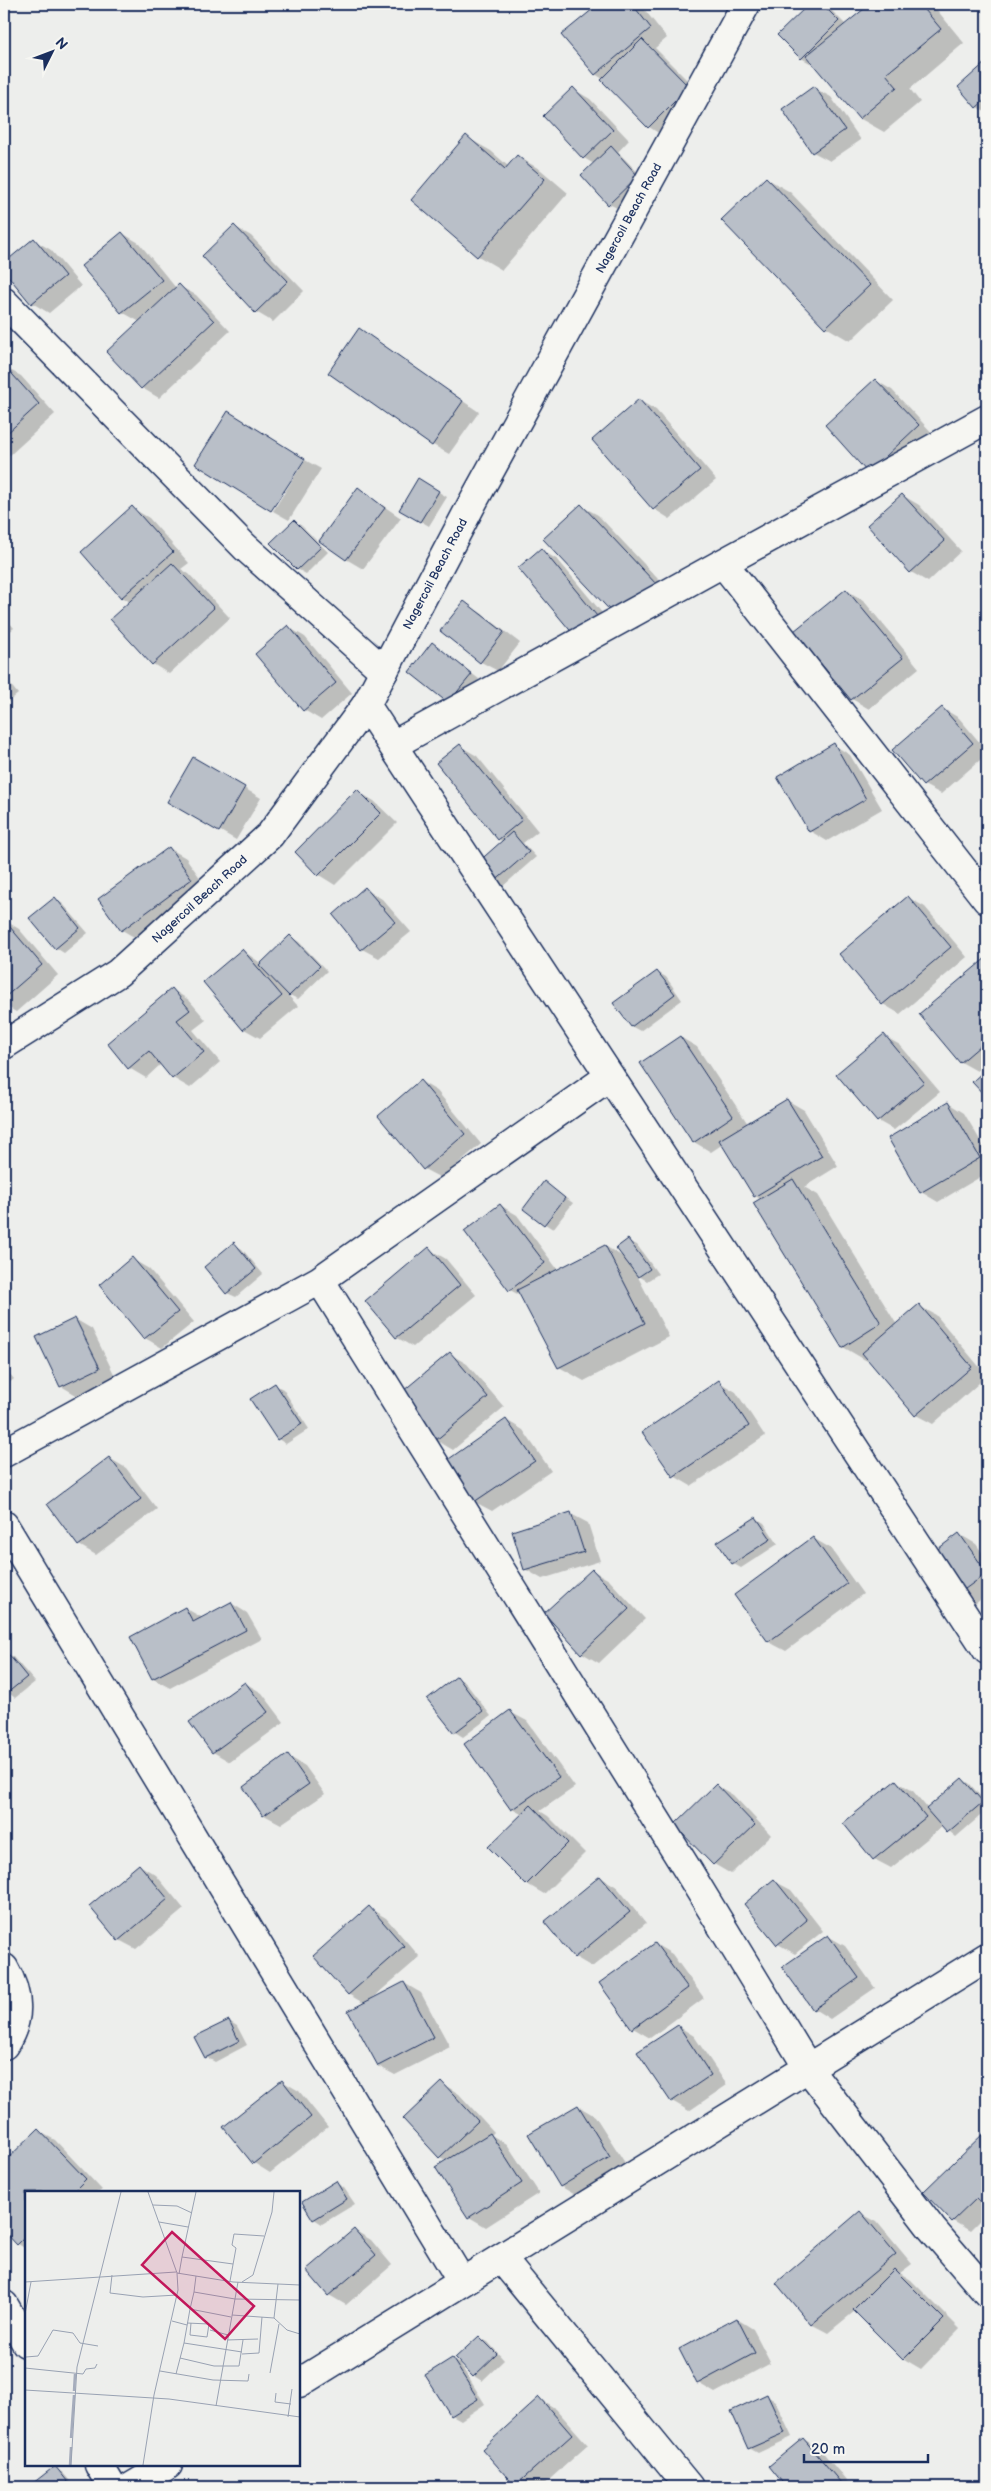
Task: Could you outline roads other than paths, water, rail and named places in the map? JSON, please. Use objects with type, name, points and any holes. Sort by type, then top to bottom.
[{"type":"street","name":"Nagercoil Beach Road","points":[[6,1040],[118,972],[270,835],[366,705],[474,500],[746,4]]},
{"type":"street","points":[[4,302],[245,547],[384,671]]},
{"type":"street","points":[[392,745],[987,419]]},
{"type":"street","points":[[723,563],[987,900]]},
{"type":"street","points":[[366,705],[987,1650]]},
{"type":"street","points":[[4,1453],[320,1280],[610,1076]]},
{"type":"street","points":[[320,1280],[677,1853],[808,2068],[932,2229],[987,2293]]},
{"type":"street","points":[[4,1525],[462,2282]]},
{"type":"street","points":[[300,2382],[987,1957]]},
{"type":"street","points":[[4,1968],[18,2007],[14,2030],[4,2045]]},
{"type":"street","points":[[501,2258],[689,2487]]},
{"type":"street","points":[[4,2305],[25,2341]]},
{"type":"street","points":[[100,2466],[112,2487]]},
{"type":"street","points":[[131,2487],[166,2466]]}]
